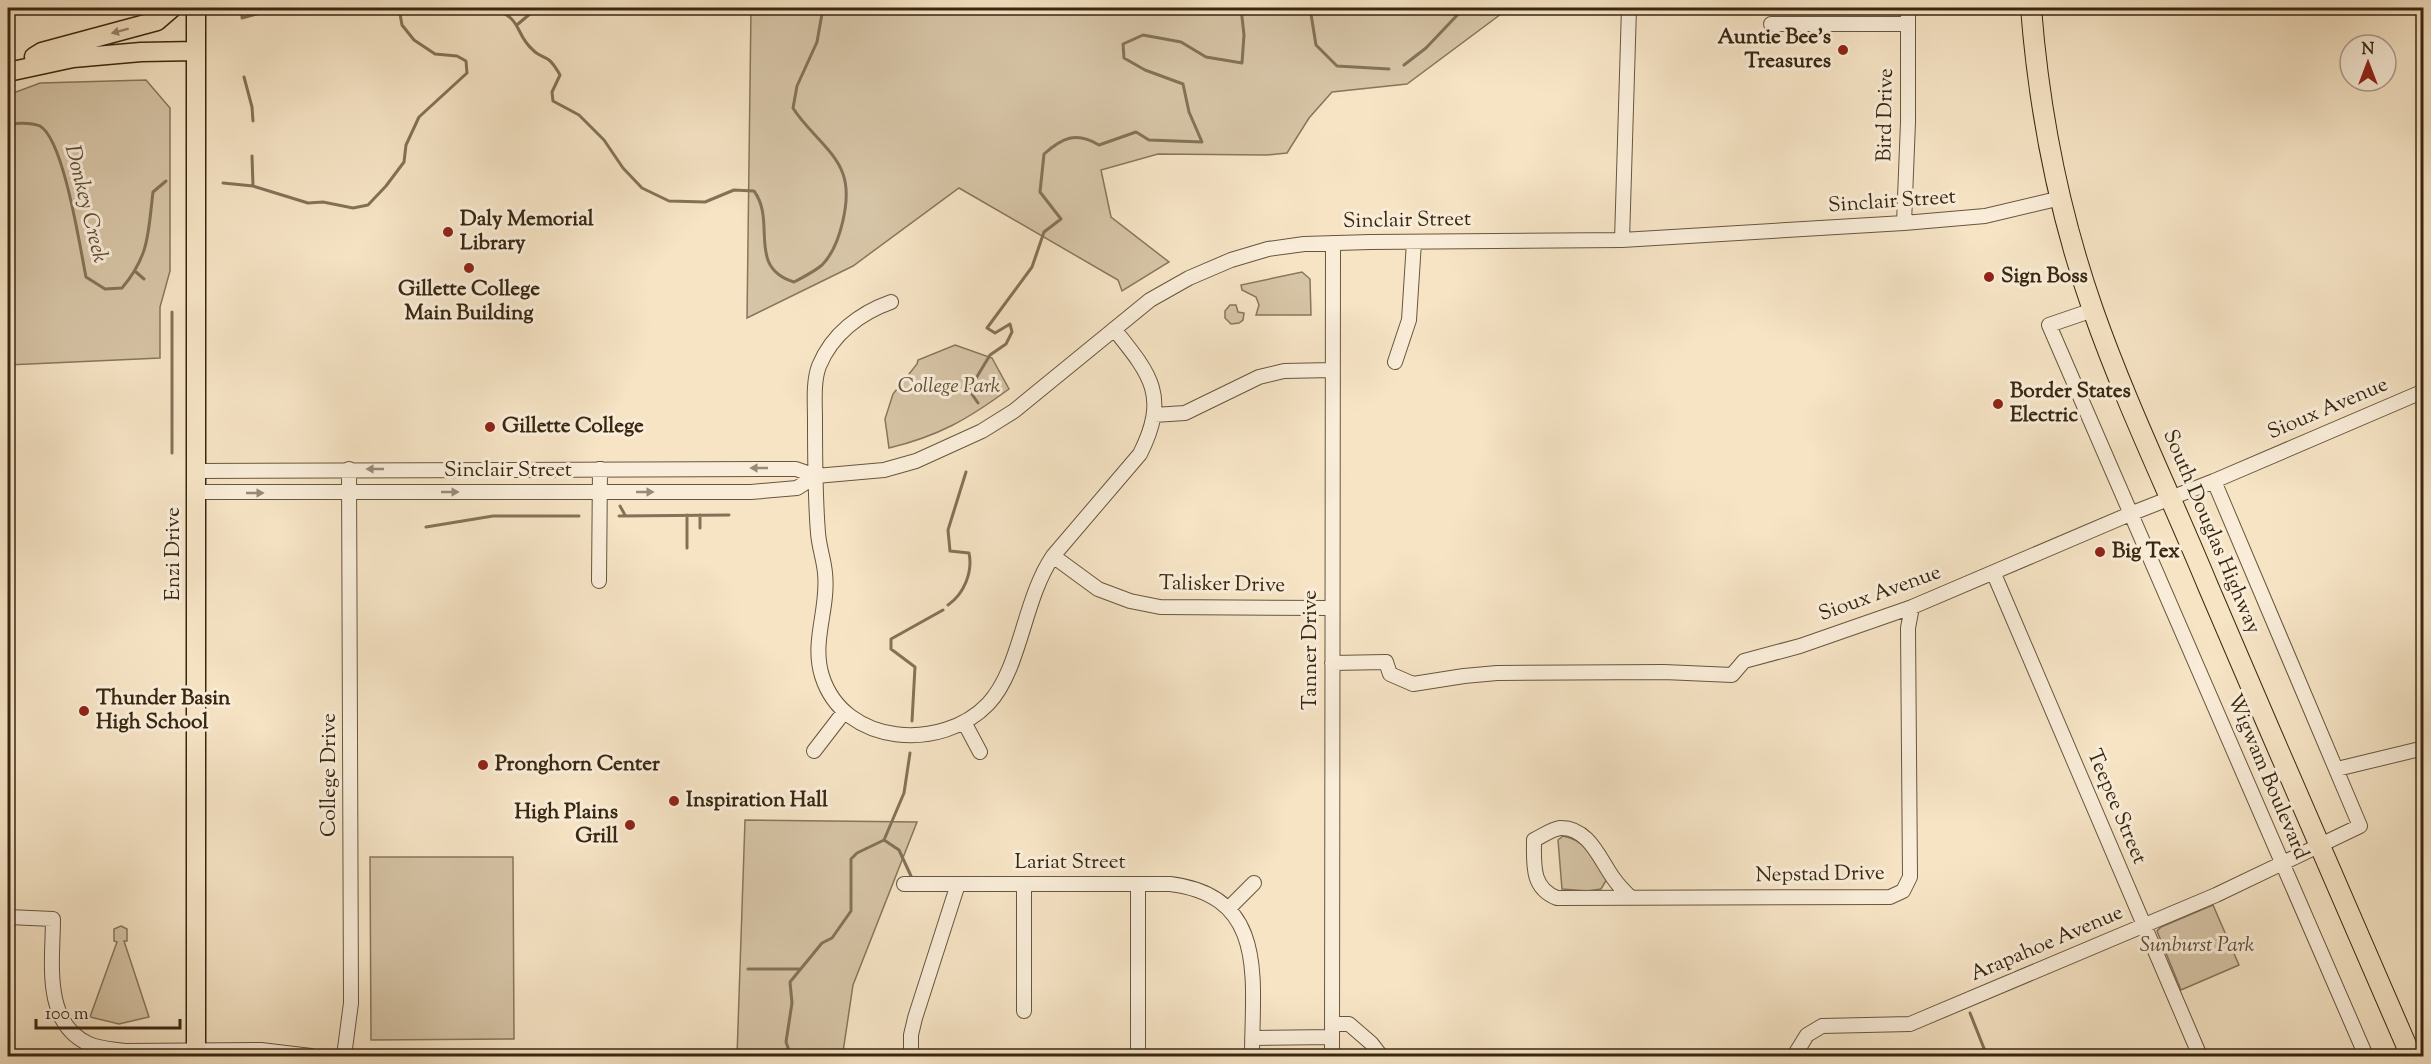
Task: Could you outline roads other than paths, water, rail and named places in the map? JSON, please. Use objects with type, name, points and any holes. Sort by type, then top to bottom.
[{"type":"highway","name":"South Douglas Highway","points":[[2031,8],[2041,94],[2061,198],[2093,310],[2170,499],[2411,1056]]},
{"type":"main road","points":[[8,72],[42,52],[157,21],[172,8]]},
{"type":"main road","name":"Enzi Drive","points":[[196,8],[196,1053]]},
{"type":"main road","points":[[8,72],[73,58],[141,52],[196,51]]},
{"type":"street","points":[[1622,240],[1629,8]]},
{"type":"street","name":"Bird Drive","points":[[1904,223],[1908,122],[1908,8]]},
{"type":"street","points":[[1771,24],[1908,24]]},
{"type":"street","name":"Sinclair Street","points":[[196,471],[796,469],[816,476],[884,470],[916,461],[982,432],[1014,411],[1150,300],[1189,278],[1231,260],[1268,249],[1333,243],[1622,240],[1904,223],[1984,216],[2061,198]]},
{"type":"street","points":[[1395,362],[1409,320],[1414,242]]},
{"type":"street","name":"Tanner Drive","points":[[1332,1056],[1333,243]]},
{"type":"street","points":[[891,302],[869,309],[842,332],[830,345],[818,368],[815,390],[818,535],[825,574],[826,596],[818,632],[818,655],[822,678],[844,712],[876,730],[900,735],[921,736],[938,733],[964,722],[987,705],[1002,685],[1032,594],[1043,571],[1053,556],[1140,454],[1150,435],[1154,415],[1153,391],[1148,374],[1114,329]]},
{"type":"street","name":"Wigwam Boulevard","points":[[2093,310],[2049,325],[2366,1056]]},
{"type":"street","points":[[1154,415],[1185,413],[1259,378],[1284,371],[1332,370]]},
{"type":"street","name":"Sioux Avenue","points":[[1332,663],[1386,662],[1390,674],[1413,684],[1464,676],[1497,674],[1664,672],[1732,675],[1744,661],[1800,646],[1912,607],[2424,391]]},
{"type":"street","name":"College Drive","points":[[344,1056],[351,1003],[349,469]]},
{"type":"street","points":[[599,581],[600,469]]},
{"type":"street","name":"Sinclair Street","points":[[196,492],[751,492],[796,488],[816,476]]},
{"type":"street","points":[[2214,481],[2337,769],[2424,748]]},
{"type":"street","name":"Talisker Drive","points":[[1053,556],[1098,589],[1130,601],[1160,607],[1332,608]]},
{"type":"street","name":"Teepee Street","points":[[1994,574],[2200,1056]]},
{"type":"street","name":"Nepstad Drive","points":[[1630,897],[1614,879],[1597,850],[1583,836],[1571,829],[1558,828],[1534,840],[1534,867],[1537,881],[1546,894],[1557,898],[1890,897],[1903,891],[1910,877],[1908,628],[1912,607]]},
{"type":"street","points":[[814,751],[844,712]]},
{"type":"street","points":[[964,722],[980,752]]},
{"type":"street","name":"Arapahoe Avenue","points":[[1794,1056],[1807,1035],[1822,1026],[1910,1024],[2145,926],[2282,865],[2360,826],[2337,769]]},
{"type":"street","points":[[1252,1056],[1252,961],[1240,924],[1229,908],[1254,883]]},
{"type":"street","name":"Lariat Street","points":[[904,884],[1190,886],[1209,894],[1229,908]]},
{"type":"street","points":[[911,1056],[911,1035],[915,1018],[958,884]]},
{"type":"street","points":[[1024,884],[1024,1011]]},
{"type":"street","points":[[1138,884],[1138,1056]]},
{"type":"street","points":[[8,917],[54,919],[54,997],[59,1014],[72,1032],[88,1043],[125,1051],[196,1053],[261,1050],[310,1056]]},
{"type":"street","points":[[1252,1038],[1332,1030],[1349,1024],[1382,1056]]},
{"type":"waterway","points":[[242,8],[242,18],[279,8]]},
{"type":"waterway","name":"Donkey Creek","points":[[223,183],[253,186],[308,203],[323,202],[353,208],[368,205],[404,162],[406,145],[419,117],[467,73],[466,61],[457,56],[435,54],[414,40],[402,25],[399,8]]},
{"type":"waterway","name":"Donkey Creek","points":[[491,8],[502,12],[514,21],[527,44],[555,67],[560,75],[552,92],[553,101],[579,115],[604,140],[623,168],[642,188],[669,201],[705,202],[734,190],[754,191],[763,216],[766,255],[771,266],[779,275],[794,282],[819,268],[828,257],[839,235],[845,209],[845,184],[839,165],[793,108],[797,86],[817,42],[823,8]]},
{"type":"waterway","points":[[518,24],[537,8]]},
{"type":"waterway","points":[[978,403],[969,390],[990,355],[1006,344],[1012,332],[1010,324],[995,333],[987,328],[1032,267],[1044,232],[1061,219],[1040,192],[1044,154],[1063,140],[1070,138],[1083,138],[1099,145],[1136,132],[1149,140],[1202,142],[1189,112],[1183,84],[1145,70],[1124,58],[1123,44],[1143,35],[1181,42],[1206,57],[1242,63],[1244,35],[1241,8]]},
{"type":"waterway","name":"Donkey Creek","points":[[1310,8],[1316,45],[1337,66],[1389,69]]},
{"type":"waterway","name":"Donkey Creek","points":[[1404,65],[1426,48],[1464,8]]},
{"type":"waterway","points":[[244,77],[252,107],[253,121]]},
{"type":"waterway","name":"Donkey Creek","points":[[8,124],[24,123],[40,126],[49,135],[64,172],[86,277],[105,289],[122,288],[138,265],[146,243],[153,192],[166,181]]},
{"type":"waterway","points":[[252,156],[253,186]]},
{"type":"waterway","name":"Donkey Creek","points":[[8,191],[13,200],[8,265]]},
{"type":"waterway","points":[[136,272],[144,279]]},
{"type":"waterway","points":[[172,312],[172,453]]},
{"type":"waterway","points":[[948,605],[963,589],[970,568],[969,553],[950,551],[948,530],[966,472]]},
{"type":"waterway","points":[[620,506],[625,515]]},
{"type":"waterway","points":[[687,515],[687,548]]},
{"type":"waterway","points":[[700,515],[700,528]]},
{"type":"waterway","points":[[619,516],[729,515]]},
{"type":"waterway","points":[[426,527],[493,516],[579,516]]},
{"type":"waterway","points":[[912,721],[915,667],[891,649],[891,639],[943,610]]},
{"type":"waterway","points":[[791,1056],[786,1042],[792,1003],[790,982],[822,943],[832,938],[851,911],[851,859],[857,853],[884,840],[904,793],[910,753]]},
{"type":"waterway","points":[[884,840],[899,850],[911,876]]},
{"type":"waterway","points":[[748,969],[799,969]]},
{"type":"waterway","points":[[1970,1013],[1987,1056]]},
{"type":"place","name":"Auntie Bee's Treasures","points":[[1843,50]]},
{"type":"place","name":"Daly Memorial Library","points":[[448,232]]},
{"type":"place","name":"Gillette College Main Building","points":[[469,268]]},
{"type":"place","name":"Sign Boss","points":[[1989,277]]},
{"type":"place","name":"Border States Electric","points":[[1998,404]]},
{"type":"place","name":"Gillette College","points":[[490,427]]},
{"type":"place","name":"Big Tex","points":[[2100,552]]},
{"type":"place","name":"Thunder Basin High School","points":[[84,711]]},
{"type":"place","name":"Pronghorn Center","points":[[483,765]]},
{"type":"place","name":"Inspiration Hall","points":[[674,801]]},
{"type":"place","name":"High Plains Grill","points":[[630,825]]},
{"type":"park label","name":"College Park","points":[[949,387]]},
{"type":"park label","name":"Sunburst Park","points":[[2197,946]]}]
